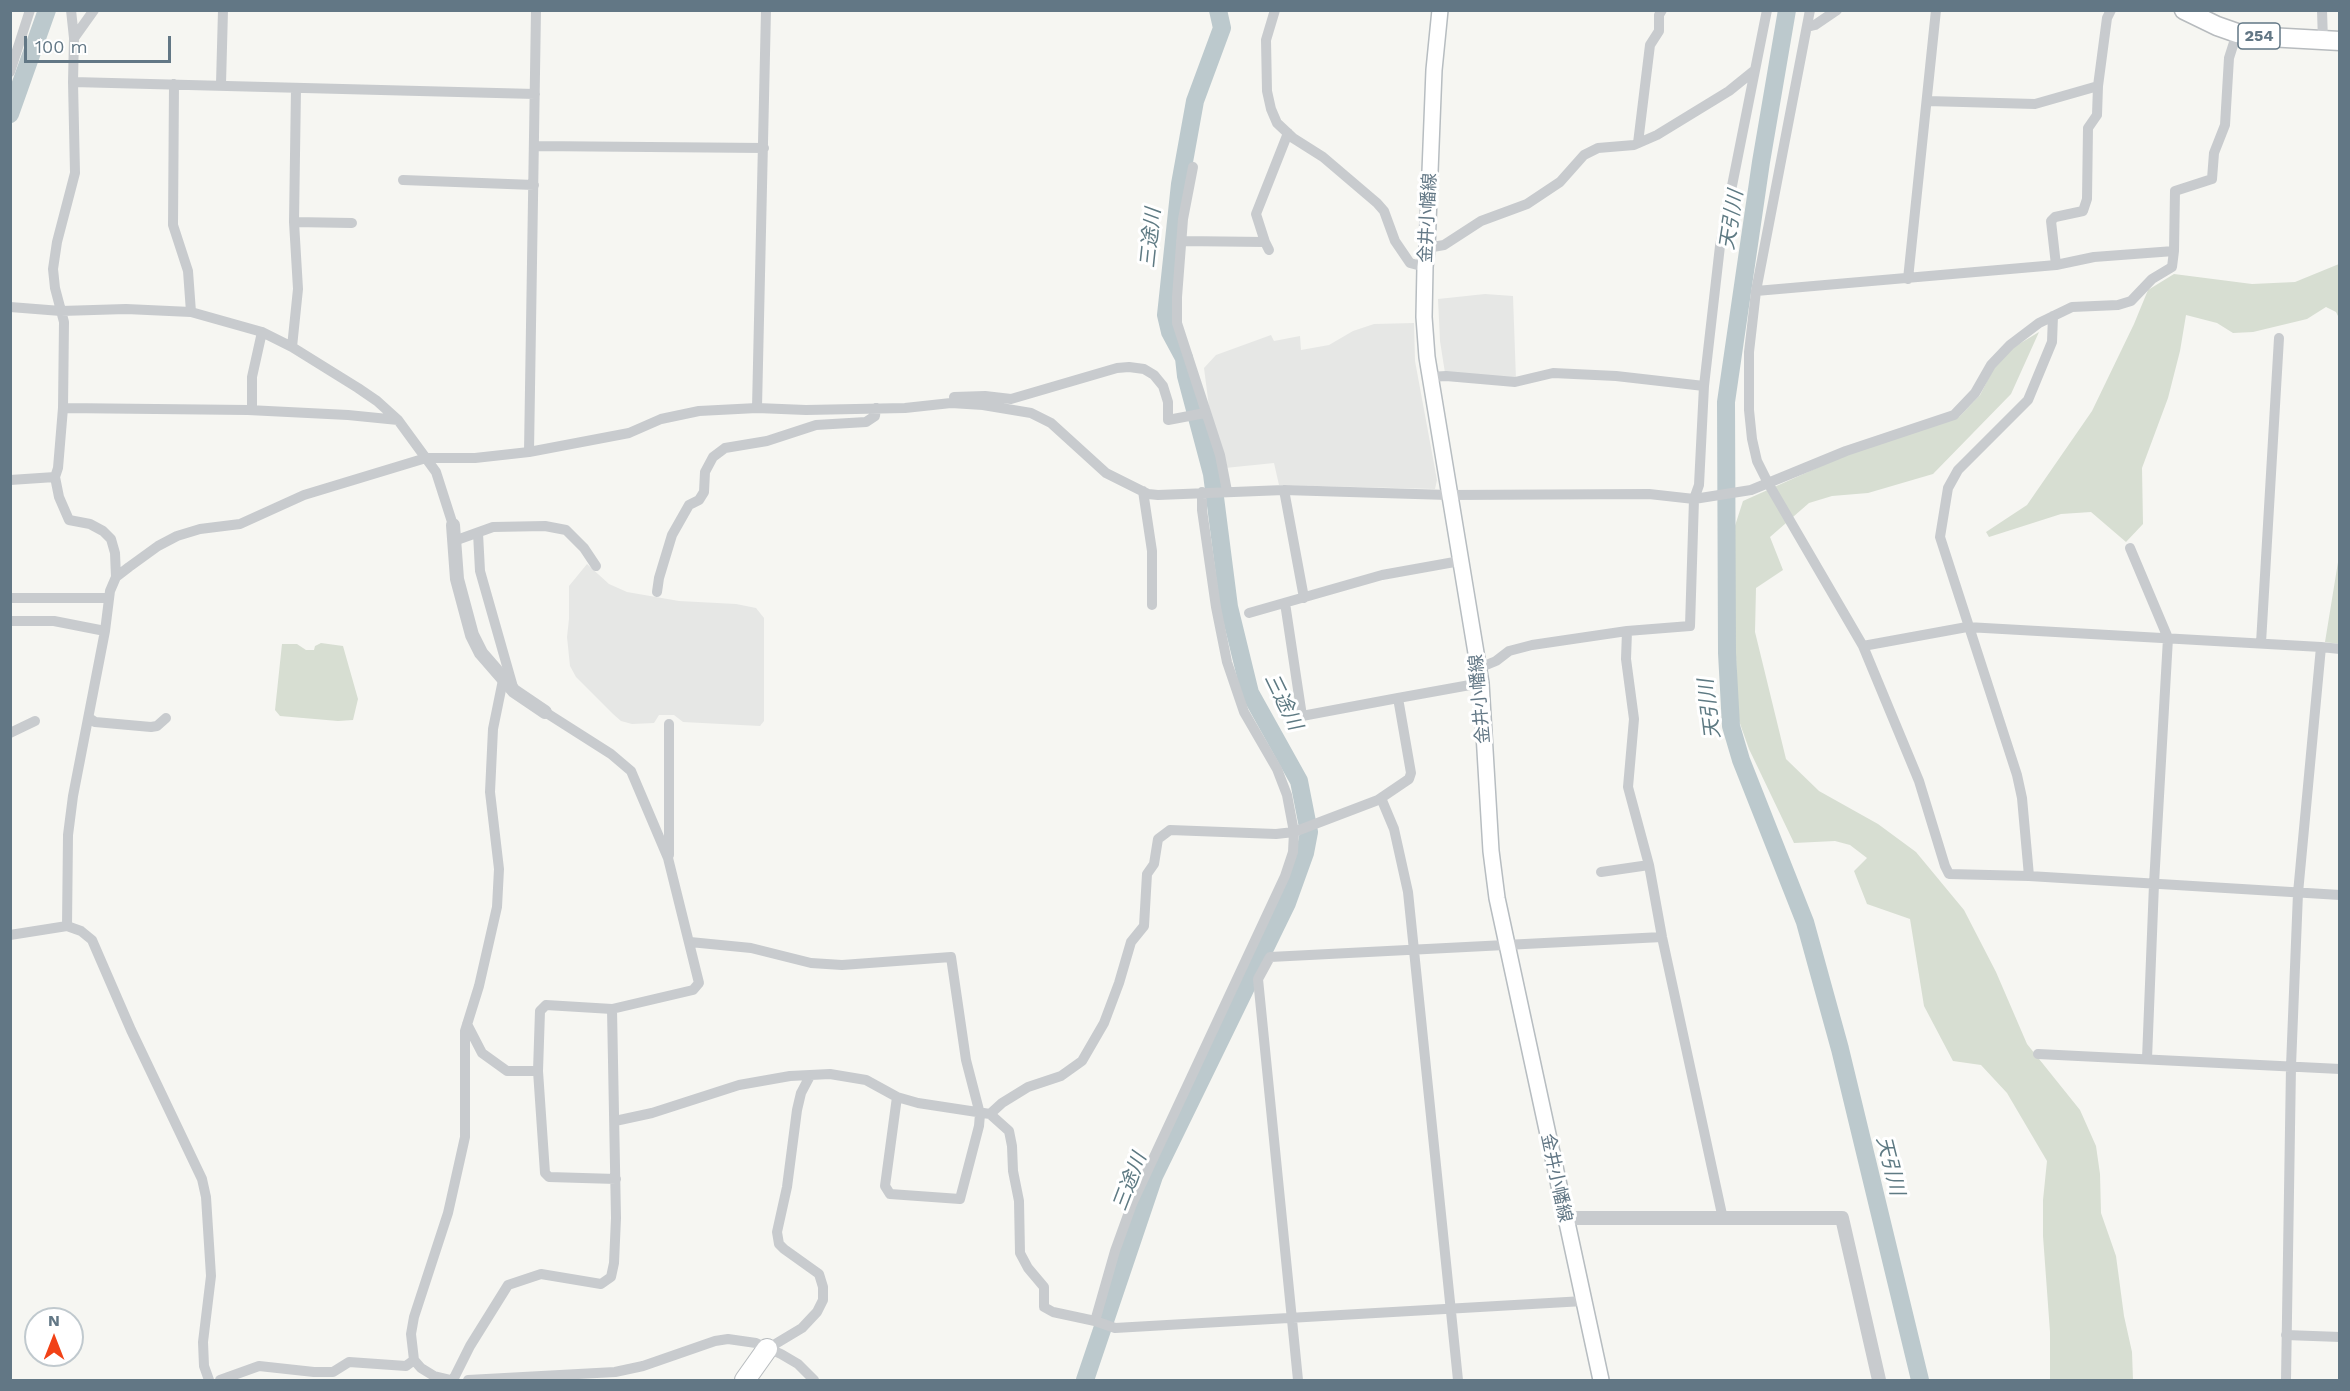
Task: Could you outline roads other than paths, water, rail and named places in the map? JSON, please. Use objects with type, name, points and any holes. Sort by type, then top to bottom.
[{"type":"highway","name":"254","points":[[2191,12],[2237,33],[2331,41]]},
{"type":"highway","points":[[745,1380],[767,1349]]},
{"type":"highway","points":[[755,1380],[765,1365],[767,1349]]},
{"type":"main road","name":"金井小幡線","points":[[1440,10],[1434,70],[1425,267],[1424,317],[1430,376],[1448,495],[1480,676],[1491,851],[1497,898],[1564,1218],[1601,1380]]},
{"type":"street","points":[[10,72],[30,10]]},
{"type":"street","points":[[67,927],[68,835],[73,796],[105,631],[109,598],[117,577],[111,539],[103,531],[90,524],[69,520],[59,497],[55,477],[58,468],[63,408],[64,322],[55,288],[53,269],[57,242],[75,173],[74,38],[71,10]]},
{"type":"street","points":[[74,38],[94,10]]},
{"type":"street","points":[[221,84],[223,10]]},
{"type":"street","points":[[529,452],[536,10]]},
{"type":"street","points":[[757,408],[766,10]]},
{"type":"street","points":[[1275,10],[1266,40],[1267,91],[1277,123],[1323,157],[1377,203],[1384,212],[1395,241],[1410,263],[1425,267]]},
{"type":"street","points":[[1285,603],[1302,716],[1398,698],[1480,676],[1509,651],[1532,645],[1627,631],[1690,626],[1694,499],[1699,485],[1704,386],[1720,246],[1767,10]]},
{"type":"street","points":[[1809,10],[1756,291],[1749,352],[1749,410],[1752,439],[1757,461],[1768,483],[1863,646],[1919,781],[1949,874],[2029,876],[2340,896]]},
{"type":"street","points":[[1807,27],[1815,25],[1837,10]]},
{"type":"street","points":[[1908,279],[1936,10]]},
{"type":"street","points":[[2056,265],[2051,221],[2055,217],[2083,211],[2087,199],[2088,128],[2097,115],[2098,86],[2107,18],[2111,10]]},
{"type":"street","points":[[2322,10],[2331,41]]},
{"type":"street","points":[[1638,143],[1650,45],[1659,31],[1659,12]]},
{"type":"street","points":[[117,577],[158,546],[177,536],[200,529],[240,524],[304,495],[426,459],[475,459],[529,452],[629,433],[661,419],[699,411],[757,408],[806,410],[876,408],[951,403],[983,405],[1031,413],[1051,423],[1106,473],[1143,491],[1158,495],[1284,490],[1448,495],[1649,494],[1694,499],[1751,490],[1846,451],[1953,415],[1976,393],[1991,365],[2010,345],[2039,323],[2072,307],[2118,305],[2131,301],[2152,279],[2172,267],[2175,191],[2212,179],[2214,153],[2225,125],[2229,58],[2237,33]]},
{"type":"street","points":[[1427,248],[1444,245],[1480,221],[1527,204],[1560,182],[1584,156],[1598,148],[1638,143],[1657,135],[1729,91],[1755,70]]},
{"type":"street","points":[[73,82],[221,84],[535,94]]},
{"type":"street","points":[[174,84],[173,225],[188,271],[191,312]]},
{"type":"street","points":[[1927,101],[2035,104],[2098,86]]},
{"type":"street","points":[[292,347],[298,289],[294,222],[296,88]]},
{"type":"street","points":[[1181,241],[1267,246],[1256,214],[1288,133]]},
{"type":"street","points":[[534,146],[764,148]]},
{"type":"street","points":[[1193,167],[1181,241],[1177,297],[1178,323],[1220,455],[1227,491]]},
{"type":"street","points":[[403,180],[534,185]]},
{"type":"street","points":[[294,222],[352,223]]},
{"type":"street","points":[[1756,291],[2056,265],[2094,257],[2174,251]]},
{"type":"street","points":[[10,307],[62,311],[146,309],[191,312],[262,332],[292,347],[377,401],[398,420],[436,472],[453,525],[457,579],[472,635],[480,653],[514,691],[611,754],[631,771],[668,858],[690,942],[699,983],[693,990],[612,1009],[546,1005],[540,1011],[538,1071],[545,1173],[549,1177],[616,1179]]},
{"type":"street","points":[[2029,876],[2022,798],[2017,775],[1972,634],[1967,627],[1940,537],[1948,488],[1958,470],[2028,400],[2052,342],[2053,316]]},
{"type":"street","points":[[252,410],[252,377],[262,332]]},
{"type":"street","points":[[2261,643],[2279,338]]},
{"type":"street","points":[[903,401],[985,396],[1011,399],[1129,367],[1144,369],[1154,375],[1163,386],[1168,402],[1168,420],[1205,413]]},
{"type":"street","points":[[1430,376],[1515,382],[1553,373],[1616,376],[1704,386]]},
{"type":"street","points":[[63,408],[252,410],[398,420]]},
{"type":"street","points":[[657,592],[672,535],[689,506],[699,500],[704,492],[705,472],[713,458],[725,448],[766,441],[816,425],[866,422],[874,416],[876,408]]},
{"type":"street","points":[[10,480],[55,477]]},
{"type":"street","points":[[1284,490],[1304,598]]},
{"type":"street","points":[[1143,491],[1152,551],[1152,605]]},
{"type":"street","points":[[1096,1321],[1115,1251],[1132,1204],[1285,876],[1293,852],[1294,832],[1287,795],[1277,769],[1244,711],[1227,662],[1216,607],[1202,510],[1202,492]]},
{"type":"street","points":[[454,541],[493,527],[545,526],[566,530],[584,548],[596,566]]},
{"type":"street","points":[[478,533],[480,571],[514,691]]},
{"type":"street","points":[[2130,548],[2168,638],[2154,884],[2148,1059]]},
{"type":"street","points":[[1249,613],[1382,575],[1460,561]]},
{"type":"street","points":[[10,598],[109,598]]},
{"type":"street","points":[[10,621],[54,621],[105,631]]},
{"type":"street","points":[[1863,646],[1967,627],[2340,649]]},
{"type":"street","points":[[1627,631],[1626,659],[1634,719],[1628,787],[1649,865],[1662,937],[1723,1219]]},
{"type":"street","points":[[2286,1380],[2291,1066],[2298,893],[2321,647]]},
{"type":"street","points":[[503,680],[493,729],[490,792],[499,869],[497,907],[479,986],[467,1024],[464,1061],[465,1137],[448,1213],[414,1317],[411,1334],[414,1360],[421,1368],[434,1376],[452,1380],[508,1285],[541,1274],[601,1284],[611,1277],[614,1263],[616,1179],[611,1053],[612,1009]]},
{"type":"street","points":[[897,1097],[885,1186],[890,1194],[960,1199],[979,1126],[985,1114],[1028,1087],[1061,1076],[1082,1060],[1104,1023],[1131,942],[1144,926],[1148,874],[1154,864],[1158,838],[1170,830],[1276,834],[1294,832],[1381,798],[1409,779],[1411,773],[1398,698]]},
{"type":"street","points":[[89,718],[95,722],[151,727],[157,726],[166,718]]},
{"type":"street","points":[[10,733],[35,721]]},
{"type":"street","points":[[668,858],[669,724]]},
{"type":"street","points":[[1381,798],[1394,829],[1408,892],[1458,1380]]},
{"type":"street","points":[[1601,872],[1649,865]]},
{"type":"street","points":[[10,935],[67,927],[81,931],[92,940],[131,1030],[202,1179],[206,1197],[211,1276],[203,1342],[204,1366],[209,1380]]},
{"type":"street","points":[[1298,1380],[1258,979],[1270,957],[1662,937]]},
{"type":"street","points":[[690,942],[751,948],[811,963],[842,965],[951,957],[966,1060],[985,1114]]},
{"type":"street","points":[[467,1024],[483,1053],[507,1071],[538,1071]]},
{"type":"street","points":[[2038,1054],[2340,1069]]},
{"type":"street","points":[[615,1121],[652,1113],[739,1085],[790,1076],[830,1074],[867,1080],[897,1097],[985,1114],[1009,1131],[1019,1201],[1020,1253],[1028,1268],[1044,1287],[1044,1307],[1053,1312],[1096,1321],[1115,1328],[1584,1301]]},
{"type":"street","points":[[767,1349],[802,1328],[817,1312],[823,1299],[823,1287],[819,1274],[779,1244],[777,1232],[787,1187],[797,1110],[801,1093],[810,1076]]},
{"type":"street","points":[[1564,1218],[1842,1218],[1879,1380]]},
{"type":"street","points":[[2286,1335],[2340,1337]]},
{"type":"street","points":[[468,1380],[615,1372],[643,1366],[715,1341],[728,1339],[756,1343],[798,1364],[814,1380]]},
{"type":"street","points":[[220,1380],[259,1366],[333,1372],[349,1362],[406,1366],[414,1360]]},
{"type":"waterway","points":[[10,114],[47,10]]},
{"type":"waterway","name":"三途川","points":[[1085,1380],[1154,1176],[1287,903],[1305,853],[1309,832],[1299,781],[1250,693],[1229,607],[1212,474],[1186,376],[1184,358],[1170,332],[1166,315],[1180,184],[1195,101],[1222,28],[1218,10]]},
{"type":"waterway","name":"天引川","points":[[1787,10],[1761,162],[1726,402],[1727,653],[1731,726],[1741,760],[1805,922],[1840,1049],[1920,1380]]}]
